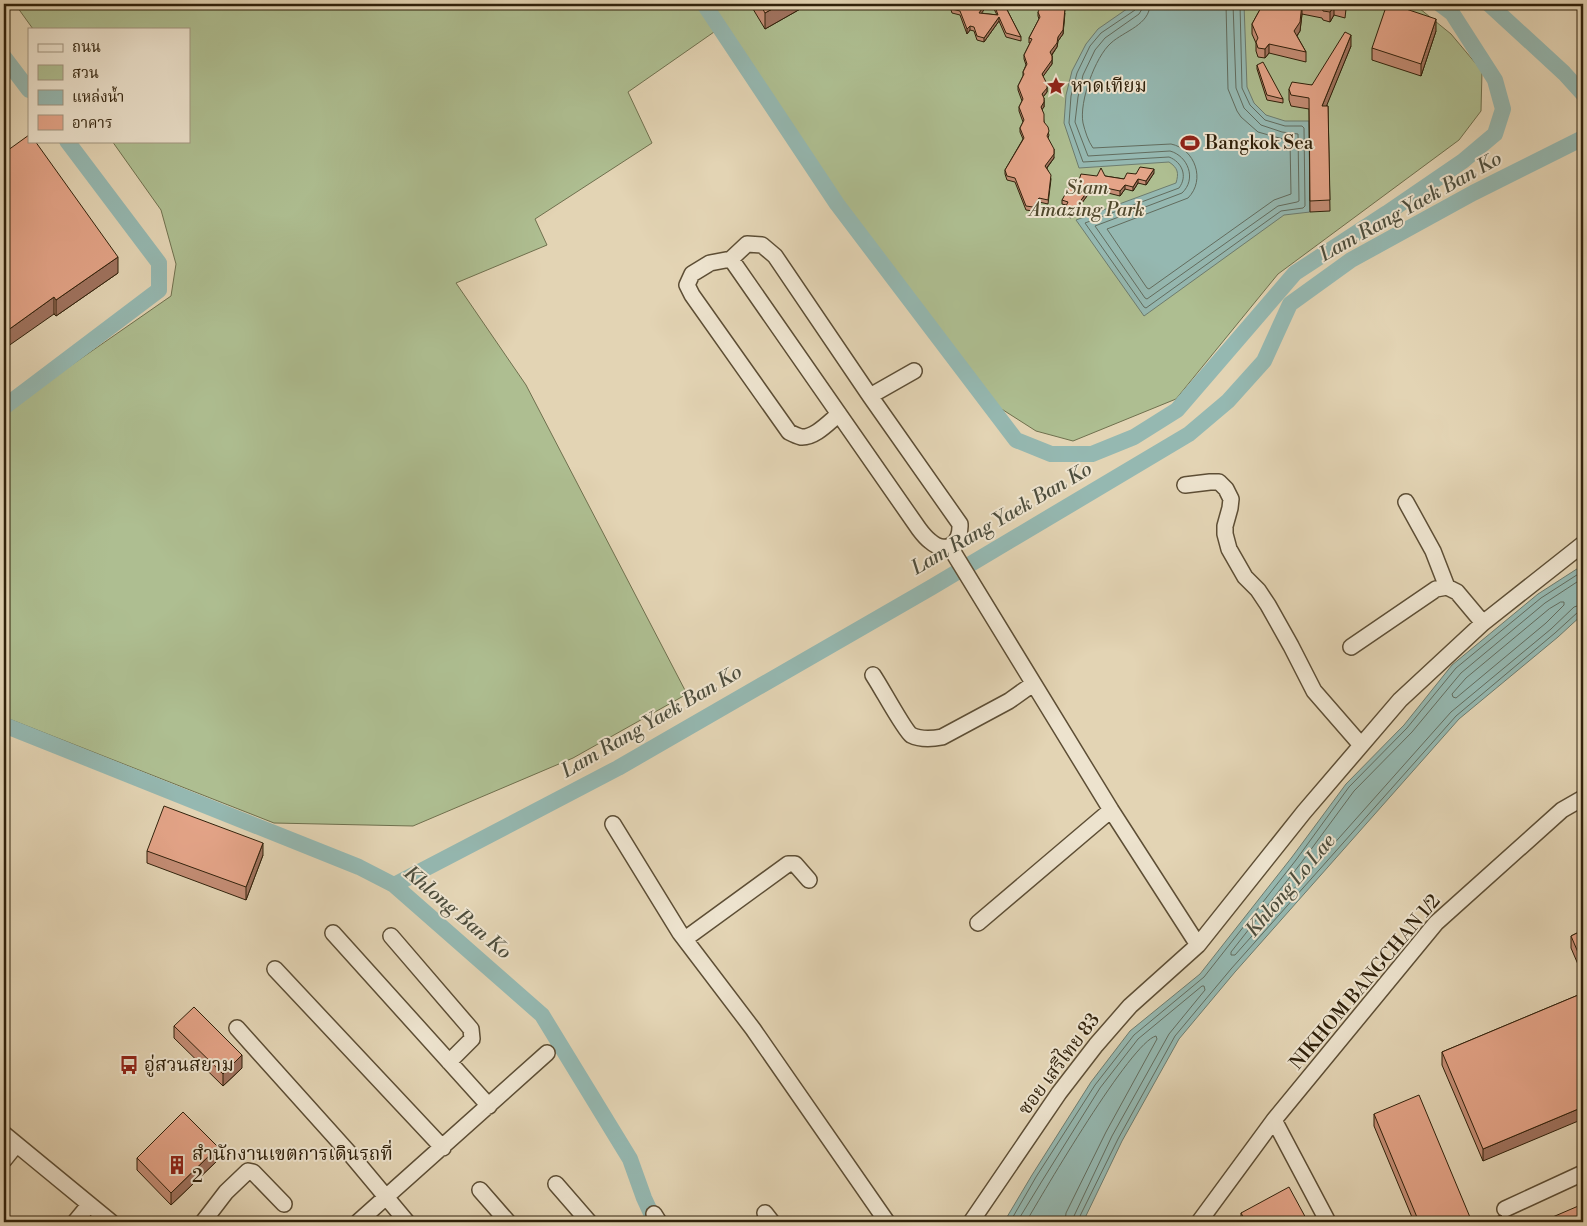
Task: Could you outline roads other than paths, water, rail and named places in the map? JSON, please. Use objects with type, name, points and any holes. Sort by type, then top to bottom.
[{"type":"street","points":[[839,414],[820,430],[809,436],[800,437],[789,432],[692,295],[686,285],[692,274],[710,263],[731,259],[747,244],[762,245],[775,256],[960,524],[960,532],[953,553]]},
{"type":"street","points":[[731,259],[919,529],[930,542],[953,553],[1111,810],[1198,945]]},
{"type":"street","points":[[870,396],[914,371]]},
{"type":"street","points":[[1185,485],[1219,482],[1226,489],[1231,499],[1225,526],[1229,550],[1245,578],[1258,590],[1268,605],[1314,691],[1361,745]]},
{"type":"street","points":[[1406,502],[1433,551],[1447,587]]},
{"type":"street","name":"ซอย เสรีไทย 83","points":[[971,1222],[1058,1093],[1096,1045],[1130,1006],[1198,945],[1304,812],[1400,700],[1483,623],[1583,544]]},
{"type":"street","points":[[1351,647],[1436,589],[1447,587],[1457,592],[1483,623]]},
{"type":"street","points":[[873,675],[909,733],[923,739],[942,737],[1009,701],[1033,684]]},
{"type":"street","name":"NIKHOM BANGCHAN 1/2","points":[[1199,1222],[1274,1120],[1436,923],[1562,810],[1583,798]]},
{"type":"street","points":[[978,923],[1111,810]]},
{"type":"street","points":[[613,824],[685,939],[753,1029],[887,1222]]},
{"type":"street","points":[[685,939],[788,864],[795,864],[809,880]]},
{"type":"street","points":[[333,933],[489,1106]]},
{"type":"street","points":[[391,936],[471,1028],[472,1039],[449,1062]]},
{"type":"street","points":[[275,969],[443,1148]]},
{"type":"street","points":[[236,1028],[351,1155],[407,1222]]},
{"type":"street","points":[[358,1222],[547,1053]]},
{"type":"street","points":[[1274,1120],[1328,1222]]},
{"type":"street","points":[[4,1134],[110,1222]]},
{"type":"street","points":[[4,1160],[16,1145]]},
{"type":"street","points":[[203,1222],[226,1192],[248,1171],[253,1172],[284,1204]]},
{"type":"street","points":[[1505,1209],[1583,1173]]},
{"type":"street","points":[[556,1184],[589,1222]]},
{"type":"street","points":[[480,1190],[508,1222]]},
{"type":"street","points":[[76,1222],[89,1206]]},
{"type":"water","name":"Bangkok Sea","points":[[1134,4],[1244,4],[1247,87],[1254,103],[1266,115],[1285,121],[1309,121],[1310,212],[1284,215],[1144,316],[1076,220],[1176,183],[1177,171],[1169,162],[1079,168],[1064,123],[1066,95],[1072,71],[1086,44],[1098,29]]},
{"type":"water","name":"Khlong Lo Lae","points":[[1583,565],[1583,614],[1459,719],[1235,972],[1179,1039],[1122,1141],[1083,1222],[1004,1222],[1091,1082],[1130,1031],[1200,974],[1292,857],[1346,784],[1404,725],[1452,665],[1538,594]]},
{"type":"waterway","points":[[704,4],[837,204],[1016,440],[1051,454],[1092,454],[1134,437],[1177,410],[1295,273],[1463,161],[1495,134],[1503,109],[1495,80],[1452,13],[1440,4]]},
{"type":"waterway","points":[[1489,4],[1564,73],[1583,94]]},
{"type":"waterway","points":[[4,57],[28,89]]},
{"type":"waterway","name":"Lam Rang Yaek Ban Ko","points":[[394,885],[618,768],[932,587],[1189,434],[1228,401],[1264,361],[1290,304],[1351,260],[1473,193],[1583,138]]},
{"type":"waterway","points":[[4,407],[159,290],[159,263],[68,142]]},
{"type":"waterway","name":"Khlong Ban Ko","points":[[4,725],[359,867],[394,885],[542,1015],[630,1159],[655,1222]]},
{"type":"place","name":"หาดเทียม","points":[[1056,86]]},
{"type":"place","name":"Bangkok Sea","points":[[1190,143]]},
{"type":"place","name":"อู่สวนสยาม","points":[[129,1065]]},
{"type":"place","name":"สำนักงานเขตการเดินรถที่ 2","points":[[177,1165]]},
{"type":"park label","name":"Siam Amazing Park","points":[[1087,199]]}]
